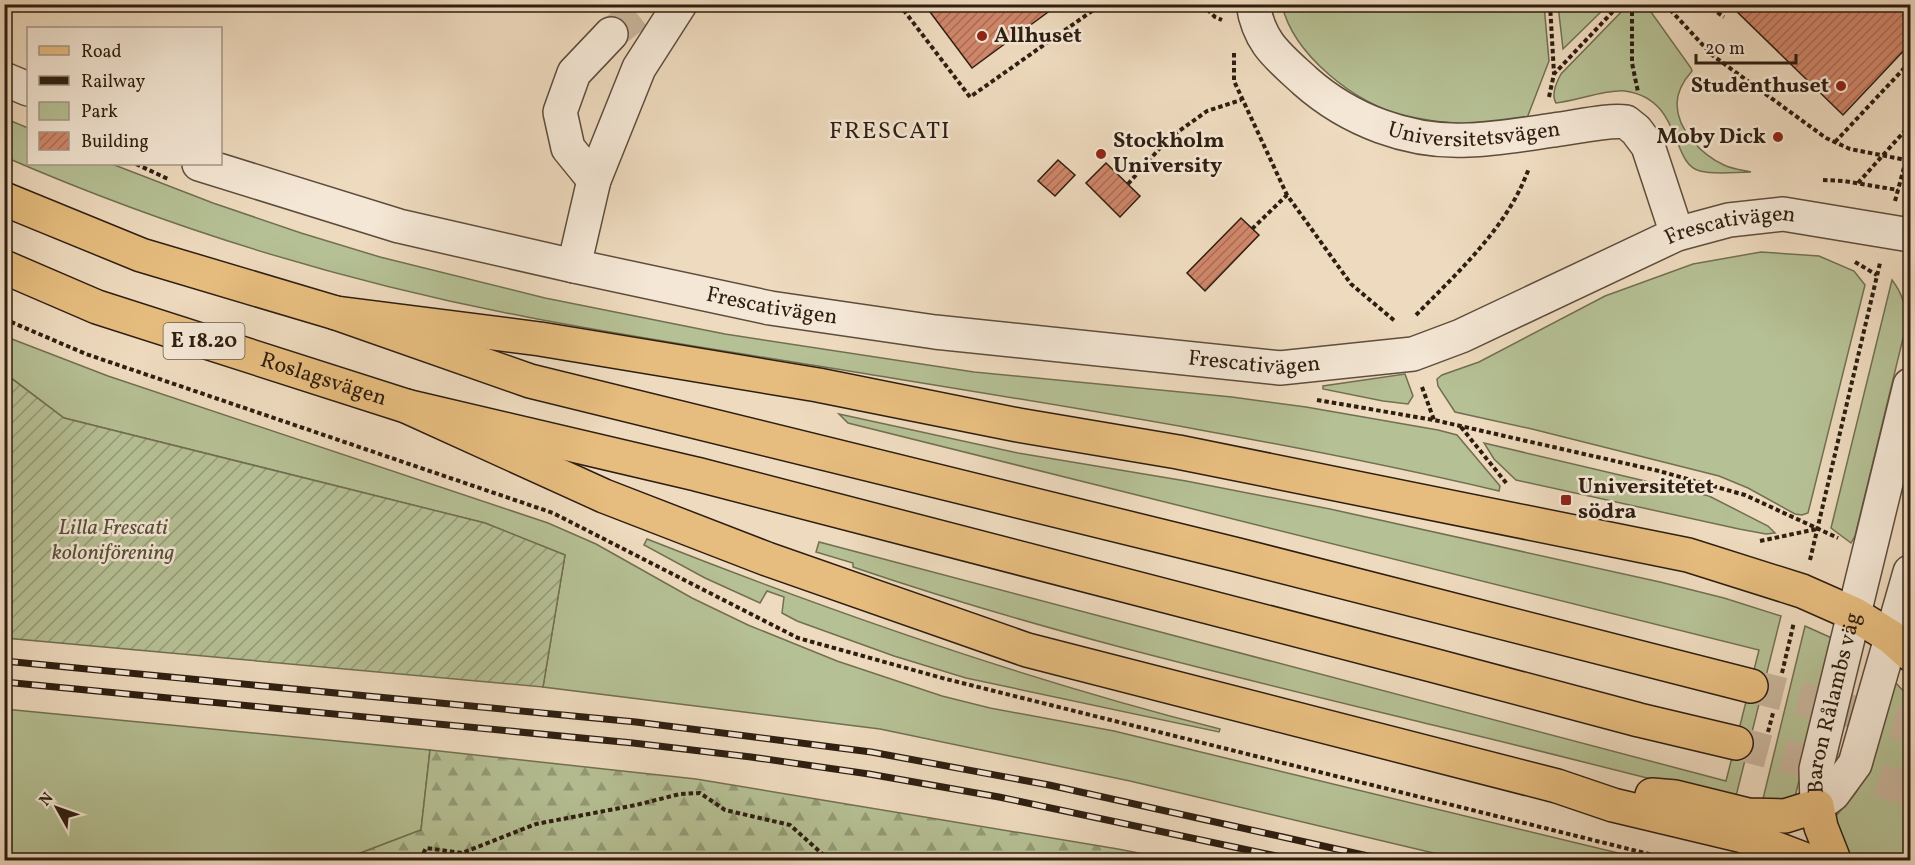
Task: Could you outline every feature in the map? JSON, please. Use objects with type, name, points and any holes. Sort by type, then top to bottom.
[{"type":"main road","points":[[4,199],[141,255],[336,313],[530,381],[1238,555],[1751,686]]},
{"type":"main road","name":"Roslagsvägen","points":[[4,267],[97,307],[406,406]]},
{"type":"main road","points":[[336,313],[540,339],[818,386],[1190,454],[1688,555],[1802,591],[1854,614],[1901,645]]},
{"type":"main road","points":[[406,406],[696,474],[1432,664],[1639,720],[1736,743]]},
{"type":"main road","points":[[406,406],[604,496],[767,559],[1027,650],[1557,786],[1613,805],[1743,836],[1806,861]]},
{"type":"main road","points":[[1557,786],[1675,797],[1748,815],[1785,816],[1816,806],[1834,861]]},
{"type":"street","points":[[574,266],[594,180],[639,68],[680,4]]},
{"type":"street","name":"Universitetsvägen","points":[[1253,4],[1256,24],[1264,40],[1277,56],[1311,86],[1338,105],[1388,130],[1430,138],[1467,140],[1626,122],[1636,130],[1648,146],[1677,234]]},
{"type":"street","points":[[594,180],[568,148],[560,112],[574,73],[610,34]]},
{"type":"street","points":[[4,79],[27,89]]},
{"type":"street","name":"Frescativägen","points":[[202,165],[399,226],[770,308],[935,332],[1280,368],[1408,342],[1461,336],[1677,234],[1730,220],[1783,214],[1911,235]]},
{"type":"street","name":"Baron Rålambs väg","points":[[1816,806],[1816,769],[1911,385]]},
{"type":"street","name":"Baron Rålambs väg","points":[[1816,806],[1833,794],[1855,764],[1901,645],[1911,572]]},
{"type":"path","points":[[899,4],[970,97],[1102,4]]},
{"type":"path","points":[[1408,342],[1511,207],[1528,171],[1542,132],[1554,74],[1550,4]]},
{"type":"path","points":[[1554,74],[1620,4]]},
{"type":"path","points":[[1632,4],[1632,63],[1640,102]]},
{"type":"path","points":[[1665,4],[1712,55],[1826,138],[1850,149],[1906,160]]},
{"type":"path","points":[[1707,5],[1724,17]]},
{"type":"path","points":[[1234,55],[1234,81],[1287,195],[1351,284],[1408,342],[1434,420]]},
{"type":"path","points":[[1835,142],[1911,62]]},
{"type":"path","points":[[1128,184],[1168,139],[1207,111],[1241,99]]},
{"type":"path","points":[[1858,183],[1911,125]]},
{"type":"path","points":[[1823,180],[1898,190],[1906,160],[1911,155]]},
{"type":"path","points":[[1252,228],[1287,195]]},
{"type":"path","points":[[1818,529],[1877,275],[1852,261]]},
{"type":"path","points":[[1461,426],[1510,488]]},
{"type":"path","points":[[420,861],[426,848],[462,853],[536,825],[680,794],[700,793],[725,810],[790,825],[829,861]]},
{"type":"green space","points":[[1558,4],[1608,5],[1563,49]]},
{"type":"green space","points":[[1282,5],[1544,5],[1549,61],[1527,118],[1474,124],[1410,117],[1365,100],[1329,74],[1312,58],[1299,41],[1288,23]]},
{"type":"green space","points":[[1628,5],[1646,5],[1691,68],[1692,71],[1684,82],[1677,100],[1678,114],[1686,132],[1699,148],[1716,161],[1730,168],[1751,172],[1712,173],[1700,171],[1691,166],[1684,157],[1666,118],[1657,106],[1644,96],[1618,91],[1556,103],[1554,93],[1561,74]]},
{"type":"green space","points":[[4,118],[27,128],[27,165],[115,165],[213,203],[380,257],[545,298],[725,334],[974,372],[1232,397],[1306,407],[1438,430],[1457,435],[1500,486],[1499,491],[1339,456],[1178,426],[609,332],[460,303],[393,288],[261,251],[131,208],[5,157]]},
{"type":"green space","points":[[1761,252],[1819,256],[1854,271],[1865,285],[1808,513],[1795,514],[1748,488],[1719,476],[1455,412],[1438,386],[1437,379],[1442,375],[1479,362],[1605,296],[1693,264]]},
{"type":"green space","points":[[1892,280],[1903,301],[1906,326],[1855,536],[1851,543],[1831,528]]},
{"type":"green space","points":[[4,336],[108,376],[548,523],[596,544],[692,598],[748,625],[837,661],[942,696],[990,708],[1114,731],[1647,860],[1463,860],[1130,781],[880,729],[543,687],[565,555],[485,523],[64,418],[5,373]]},
{"type":"green space","name":"Lilla Frescati koloniförening","points":[[4,373],[64,418],[485,523],[565,555],[543,687],[5,638]]},
{"type":"green space","points":[[1405,374],[1413,396],[1408,404],[1323,389],[1323,386]]},
{"type":"green space","points":[[839,414],[1018,453],[1186,481],[1330,509],[1660,582],[1724,598],[1781,616],[1735,800],[1219,673],[1072,634],[926,591],[853,567],[853,563],[816,552],[819,542],[1726,781],[1759,650],[848,423]]},
{"type":"green space","points":[[1484,443],[1709,496],[1768,526],[1775,533],[1766,534],[1739,529],[1516,480],[1494,459]]},
{"type":"green space","points":[[647,539],[859,619],[1075,689],[1220,729],[1219,732],[966,678],[894,656],[797,621],[782,613],[784,597],[767,591],[760,603],[705,578],[644,545]]},
{"type":"green space","points":[[1805,626],[1834,639],[1795,797],[1762,803]]},
{"type":"green space","points":[[1893,680],[1910,698],[1910,860],[1854,860],[1850,857],[1835,817],[1857,791],[1867,769]]},
{"type":"green space","points":[[4,709],[430,750],[421,830],[342,860],[5,860]]},
{"type":"green space","points":[[430,750],[696,779],[1174,860],[342,860],[421,830]]},
{"type":"building","name":"Allhuset","points":[[924,4],[1059,4],[972,68]]},
{"type":"building","name":"Studenthuset","points":[[1729,4],[1910,4],[1910,44],[1843,115]]},
{"type":"building","points":[[1058,160],[1075,175],[1055,196],[1038,181]]},
{"type":"building","points":[[1106,163],[1140,196],[1120,217],[1086,183]]},
{"type":"building","points":[[1241,218],[1259,235],[1205,291],[1187,273]]},
{"type":"tunnel","points":[[611,34],[649,4]]},
{"type":"tunnel","points":[[1751,686],[1910,726]]},
{"type":"tunnel","points":[[1736,743],[1910,789]]},
{"type":"railway","points":[[4,661],[636,722],[871,752],[1049,785],[1386,860]]},
{"type":"railway","points":[[4,682],[633,743],[751,757],[869,774],[999,797],[1295,860]]},
{"type":"place","name":"Allhuset","points":[[982,36]]},
{"type":"place","name":"Studenthuset","points":[[1841,86]]},
{"type":"place","name":"Moby Dick","points":[[1778,137]]},
{"type":"place","name":"Stockholm University","points":[[1101,154]]},
{"type":"place","name":"Universitetet södra","points":[[1566,500]]},
{"type":"district","name":"FRESCATI","points":[[890,132]]}]
